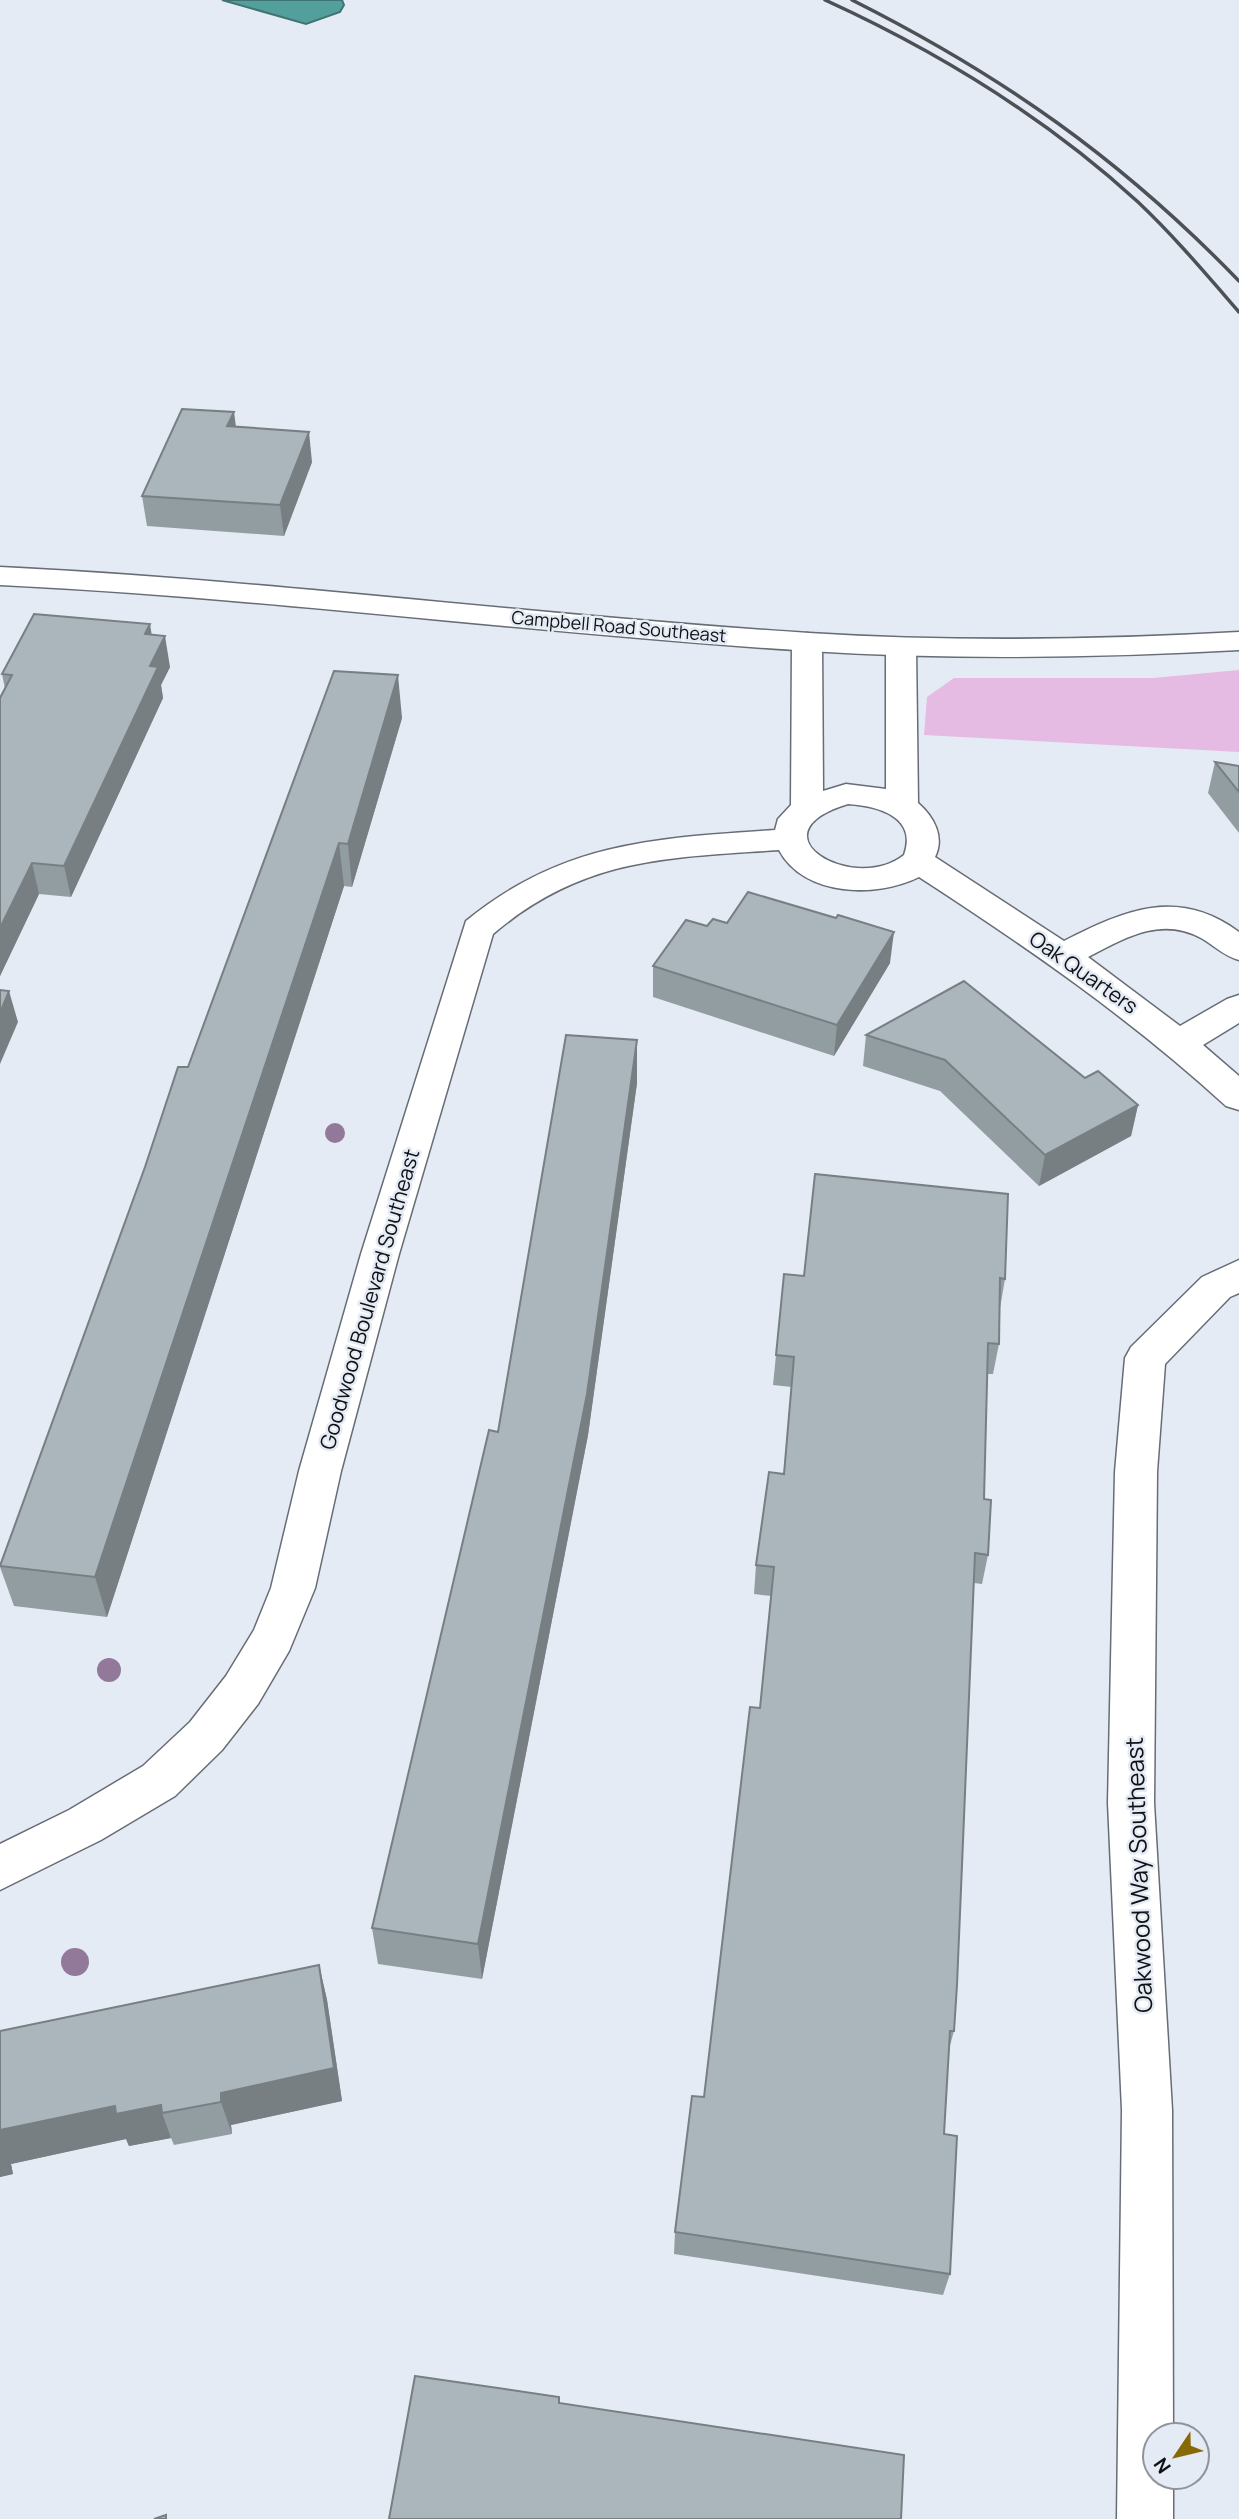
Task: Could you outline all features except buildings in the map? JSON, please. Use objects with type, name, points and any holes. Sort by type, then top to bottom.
[{"type":"street","name":"Campbell Road Southeast","points":[[0,576],[146,583],[807,642],[901,647],[1038,648],[1238,641]]},
{"type":"street","points":[[798,823],[846,794],[886,799],[917,818],[925,833],[925,848],[918,861],[903,873],[880,880],[844,879],[811,868],[796,854],[807,642]]},
{"type":"street","points":[[901,647],[902,807]]},
{"type":"street","name":"Goodwood Boulevard Southeast","points":[[0,1868],[85,1825],[159,1781],[220,1718],[244,1687],[273,1638],[293,1588],[320,1471],[380,1254],[478,929],[502,909],[568,872],[615,856],[687,846],[798,823]]},
{"type":"street","name":"Oak Quarters","points":[[918,861],[1065,955],[1181,1042],[1239,1097]]},
{"type":"street","points":[[1065,955],[1115,929],[1147,917],[1173,916],[1202,922],[1239,949]]},
{"type":"street","points":[[1181,1042],[1239,1007]]},
{"type":"street","name":"Oakwood Way Southeast","points":[[1145,2519],[1147,2110],[1132,1803],[1136,1472],[1145,1358],[1216,1287],[1239,1275]]},
{"type":"shaded area","points":[[222,0],[342,0],[344,5],[340,12],[306,24]]},
{"type":"shaded area","points":[[1239,670],[1239,752],[924,735],[927,697],[954,678],[1153,678]]},
{"type":"railway","points":[[825,0],[950,64],[1066,142],[1138,202],[1239,312]]},
{"type":"railway","points":[[852,0],[960,59],[1058,123],[1150,196],[1239,281]]}]
